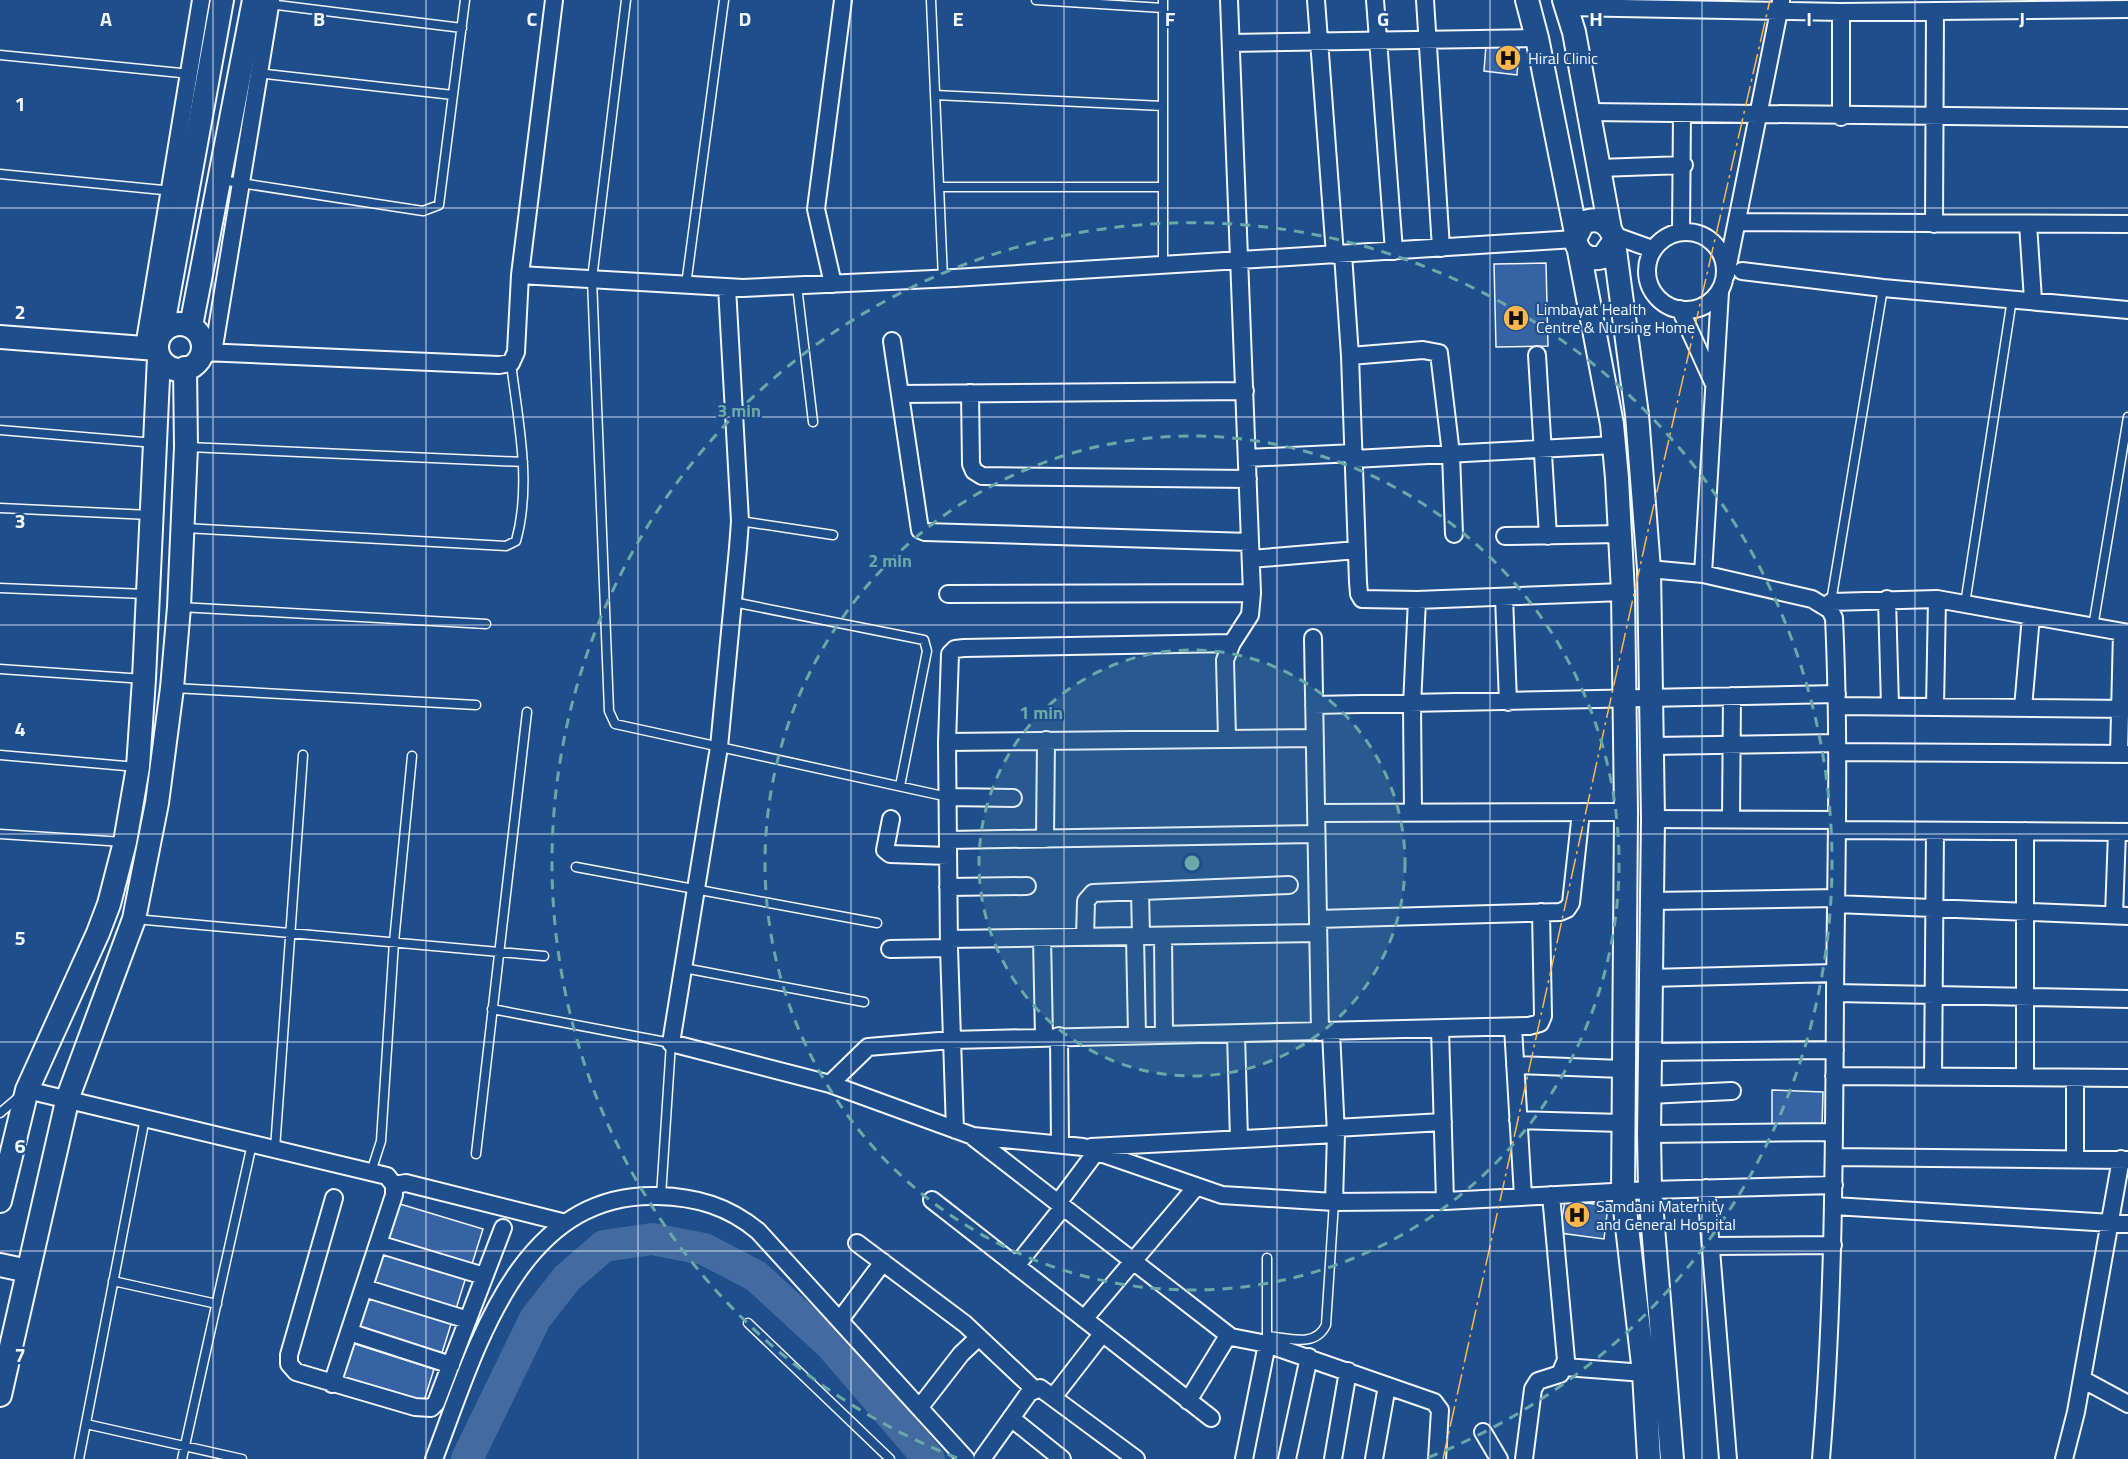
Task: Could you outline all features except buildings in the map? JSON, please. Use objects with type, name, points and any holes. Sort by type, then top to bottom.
[{"type":"main road","points":[[0,1201],[27,1090],[98,933],[109,904],[125,842],[138,767],[154,515],[155,346],[178,191],[199,75],[222,0]]},
{"type":"main road","points":[[1527,0],[1537,38],[1577,241],[1614,445],[1623,592],[1626,812],[1622,1069],[1623,1192],[1644,1373],[1650,1459]]},
{"type":"main road","points":[[191,327],[232,181],[262,2]]},
{"type":"main road","points":[[1565,4],[1574,32],[1612,235],[1637,416],[1649,569],[1653,819],[1650,1190],[1672,1459]]},
{"type":"main road","points":[[1595,220],[1612,235],[1608,253],[1597,258],[1584,256],[1577,241],[1583,223],[1595,220]]},
{"type":"main road","points":[[0,337],[155,346],[176,324],[191,327],[201,338],[208,352],[197,362],[185,368],[168,367],[155,346]]},
{"type":"main road","points":[[0,1395],[68,1097],[134,919],[157,803],[172,688],[179,607],[186,447],[185,368]]},
{"type":"main road","points":[[0,1266],[28,1271]]},
{"type":"street","points":[[199,75],[201,0]]},
{"type":"street","points":[[232,181],[208,352],[511,363],[516,352],[520,275],[554,0]]},
{"type":"street","points":[[833,284],[816,209],[843,0]]},
{"type":"street","points":[[1227,738],[1226,660],[1232,643],[1250,615],[1252,593],[1229,0]]},
{"type":"street","points":[[1316,0],[1318,42],[1350,356],[1359,594],[1362,599],[1417,600],[1623,592]]},
{"type":"street","points":[[1375,0],[1394,251]]},
{"type":"street","points":[[1425,0],[1441,248]]},
{"type":"street","points":[[1565,4],[1780,6],[1841,12],[2128,9]]},
{"type":"street","points":[[1734,273],[1714,243],[1699,233],[1682,231],[1665,237],[1652,249],[1646,266],[1648,284],[1658,299],[1673,308],[1691,310],[1708,305],[1734,273],[1738,222],[1780,6]]},
{"type":"street","points":[[1934,224],[1935,11]]},
{"type":"street","points":[[1841,12],[1841,117]]},
{"type":"street","points":[[1231,43],[1537,38]]},
{"type":"street","points":[[1589,112],[1841,117],[2128,118]]},
{"type":"street","points":[[1682,114],[1684,165],[1682,231]]},
{"type":"street","points":[[1599,168],[1684,165]]},
{"type":"street","points":[[1738,222],[2128,224]]},
{"type":"street","points":[[2028,224],[2033,300]]},
{"type":"street","points":[[1612,235],[1652,249]]},
{"type":"street","points":[[520,275],[727,287],[797,286],[1577,241]]},
{"type":"street","points":[[1734,273],[2128,310]]},
{"type":"street","points":[[727,287],[740,521],[719,747],[671,1043],[830,1083],[973,1137],[1060,1144],[1090,1150],[1222,1195],[1334,1202],[1445,1201],[1650,1190],[1834,1185]]},
{"type":"street","points":[[1702,574],[1720,292]]},
{"type":"street","points":[[1680,309],[1715,385]]},
{"type":"street","points":[[892,341],[918,524],[925,532],[1250,542]]},
{"type":"street","points":[[1350,356],[1432,350],[1439,353],[1451,454],[1454,534]]},
{"type":"street","points":[[1537,355],[1545,449],[1548,536]]},
{"type":"street","points":[[900,394],[1245,391]]},
{"type":"street","points":[[970,393],[971,464],[974,471],[982,476],[1248,479]]},
{"type":"street","points":[[1247,458],[1451,454],[1614,445]]},
{"type":"street","points":[[1505,536],[1620,534]]},
{"type":"street","points":[[1251,559],[1357,550]]},
{"type":"street","points":[[1649,569],[1702,574],[1812,599],[1831,606],[1887,600],[1937,599],[2125,633],[2123,754],[1731,746],[1652,747]]},
{"type":"street","points":[[948,594],[1252,593]]},
{"type":"street","points":[[1504,597],[1509,702]]},
{"type":"street","points":[[1935,707],[1937,599]]},
{"type":"street","points":[[1413,813],[1412,705],[1417,600]]},
{"type":"street","points":[[1887,600],[1890,706]]},
{"type":"street","points":[[1821,1459],[1831,1320],[1834,1206],[1837,700],[1831,606]]},
{"type":"street","points":[[2023,708],[2031,616]]},
{"type":"street","points":[[1313,638],[1318,926],[1335,1131],[1334,1202]]},
{"type":"street","points":[[955,1130],[948,887],[949,658],[955,649],[1232,643]]},
{"type":"street","points":[[1731,819],[1732,696]]},
{"type":"street","points":[[1314,705],[1412,705],[1732,696],[1837,700],[1890,706],[2124,709]]},
{"type":"street","points":[[947,742],[1315,738]]},
{"type":"street","points":[[1045,839],[1046,740]]},
{"type":"street","points":[[948,797],[1013,798]]},
{"type":"street","points":[[890,949],[1042,938],[1163,936],[1560,912],[1567,909],[1571,903],[1581,812]]},
{"type":"street","points":[[1316,813],[1626,812]]},
{"type":"street","points":[[891,819],[885,845],[885,850],[890,854],[1045,839],[1316,834]]},
{"type":"street","points":[[1652,901],[1836,901],[1934,908],[2121,915],[2122,832],[1935,831],[1731,819],[1653,819]]},
{"type":"street","points":[[1933,1077],[1935,831]]},
{"type":"street","points":[[2025,831],[2027,911],[2025,1077]]},
{"type":"street","points":[[1086,937],[1086,901],[1093,893],[1289,885]]},
{"type":"street","points":[[948,887],[1027,886]]},
{"type":"street","points":[[1137,1035],[1140,891]]},
{"type":"street","points":[[830,1083],[868,1047],[951,1040],[1513,1027],[1540,1023],[1543,1016],[1541,912]]},
{"type":"street","points":[[1163,936],[1164,1035]]},
{"type":"street","points":[[1042,938],[1060,1144]]},
{"type":"street","points":[[1650,978],[1835,973]]},
{"type":"street","points":[[1835,993],[2128,999]]},
{"type":"street","points":[[1513,1027],[1523,1196]]},
{"type":"street","points":[[1440,1029],[1445,1201]]},
{"type":"street","points":[[1236,1034],[1239,1139]]},
{"type":"street","points":[[1650,1052],[1835,1050]]},
{"type":"street","points":[[1515,1065],[1622,1069]]},
{"type":"street","points":[[1834,1076],[2128,1078]]},
{"type":"street","points":[[2075,1078],[2075,1159]]},
{"type":"street","points":[[27,1090],[68,1097],[387,1176],[394,1185],[394,1195],[332,1384]]},
{"type":"street","points":[[1649,1095],[1732,1091]]},
{"type":"street","points":[[1518,1120],[1622,1123]]},
{"type":"street","points":[[1090,1150],[1443,1122]]},
{"type":"street","points":[[1649,1134],[1834,1132]]},
{"type":"street","points":[[973,1137],[1231,1337]]},
{"type":"street","points":[[1016,1266],[1060,1205],[1090,1150]]},
{"type":"street","points":[[1834,1157],[2125,1160],[2109,1222],[2082,1379],[2064,1459]]},
{"type":"street","points":[[394,1185],[406,1182],[562,1222]]},
{"type":"street","points":[[1084,1319],[1196,1187]]},
{"type":"street","points":[[1707,1188],[1728,1459]]},
{"type":"street","points":[[434,1459],[484,1330],[508,1285],[537,1247],[562,1222],[598,1204],[635,1195],[679,1196],[712,1204],[741,1217],[758,1231],[966,1459]]},
{"type":"street","points":[[1524,1459],[1533,1389],[1538,1381],[1560,1374],[1565,1367],[1551,1195]]},
{"type":"street","points":[[334,1198],[289,1355],[290,1364],[296,1372],[332,1384],[426,1409],[436,1403],[503,1228]]},
{"type":"street","points":[[932,1200],[1211,1418]]},
{"type":"street","points":[[1834,1206],[2128,1224]]},
{"type":"street","points":[[857,1243],[980,1337],[1034,1389],[1044,1389],[1136,1459]]},
{"type":"street","points":[[378,1244],[484,1276]]},
{"type":"street","points":[[1711,1246],[1833,1245]]},
{"type":"street","points":[[840,1320],[883,1262]]},
{"type":"street","points":[[364,1288],[468,1320]]},
{"type":"street","points":[[349,1332],[451,1365]]},
{"type":"street","points":[[1054,1396],[1102,1334]]},
{"type":"street","points":[[920,1407],[961,1354],[980,1337]]},
{"type":"street","points":[[1188,1401],[1226,1339],[1231,1337],[1267,1340],[1438,1406],[1440,1410],[1437,1459]]},
{"type":"street","points":[[1244,1459],[1267,1340]]},
{"type":"street","points":[[1287,1459],[1309,1358]]},
{"type":"street","points":[[1565,1367],[1644,1373]]},
{"type":"street","points":[[1333,1459],[1348,1371]]},
{"type":"street","points":[[2082,1379],[2128,1404]]},
{"type":"street","points":[[1374,1459],[1387,1386]]},
{"type":"street","points":[[982,1459],[1034,1389]]},
{"type":"street","points":[[1011,1418],[1062,1459]]},
{"type":"street","points":[[1483,1432],[1494,1456]]},
{"type":"lane","points":[[232,181],[423,211],[432,210],[439,205],[465,0]]},
{"type":"lane","points":[[626,0],[592,279],[609,711],[615,724],[625,728],[948,797]]},
{"type":"lane","points":[[686,285],[724,0]]},
{"type":"lane","points":[[931,0],[943,279]]},
{"type":"lane","points":[[1036,0],[1163,4],[1163,265]]},
{"type":"lane","points":[[262,2],[462,28]]},
{"type":"lane","points":[[0,55],[199,75]]},
{"type":"lane","points":[[250,73],[453,95]]},
{"type":"lane","points":[[935,95],[1163,106]]},
{"type":"lane","points":[[0,174],[178,191]]},
{"type":"lane","points":[[939,187],[1163,186]]},
{"type":"lane","points":[[797,286],[813,422]]},
{"type":"lane","points":[[1831,606],[1883,288]]},
{"type":"lane","points":[[1965,604],[2012,299]]},
{"type":"lane","points":[[183,527],[506,546],[516,541],[521,522],[523,462],[511,363]]},
{"type":"lane","points":[[2093,627],[2128,417]]},
{"type":"lane","points":[[0,430],[155,443]]},
{"type":"lane","points":[[186,447],[523,462]]},
{"type":"lane","points":[[0,507],[154,515]]},
{"type":"lane","points":[[740,521],[833,535]]},
{"type":"lane","points":[[0,588],[149,594]]},
{"type":"lane","points":[[733,602],[924,640],[927,651],[900,786]]},
{"type":"lane","points":[[179,607],[486,624]]},
{"type":"lane","points":[[0,669],[144,680]]},
{"type":"lane","points":[[172,688],[476,705]]},
{"type":"lane","points":[[476,1154],[527,712]]},
{"type":"lane","points":[[275,1149],[303,754]]},
{"type":"lane","points":[[0,755],[138,767]]},
{"type":"lane","points":[[371,1172],[381,1141],[394,942],[412,756]]},
{"type":"lane","points":[[0,834],[125,842]]},
{"type":"lane","points":[[576,867],[877,923]]},
{"type":"lane","points":[[134,919],[544,956]]},
{"type":"lane","points":[[684,968],[864,1002]]},
{"type":"lane","points":[[492,1009],[671,1043],[661,1196]]},
{"type":"lane","points":[[0,1113],[27,1090]]},
{"type":"lane","points":[[79,1459],[146,1117]]},
{"type":"lane","points":[[182,1459],[252,1144]]},
{"type":"lane","points":[[1267,1258],[1267,1340],[1307,1341],[1322,1333],[1326,1325],[1334,1202]]},
{"type":"lane","points":[[113,1281],[217,1304]]},
{"type":"lane","points":[[748,1323],[890,1459]]},
{"type":"lane","points":[[86,1424],[242,1459]]},
{"type":"waterway","points":[[467,1459],[535,1319],[567,1278],[604,1246],[652,1239],[704,1249],[756,1276],[831,1345],[929,1459]]},
{"type":"power","points":[[1443,1459],[1649,526],[1770,0]]},
{"type":"place","name":"Hiral Clinic","points":[[1508,58]]},
{"type":"place","name":"Limbayat Health Centre & Nursing Home","points":[[1516,318]]},
{"type":"place","name":"Samdani Maternity and General Hospital","points":[[1577,1215]]}]
